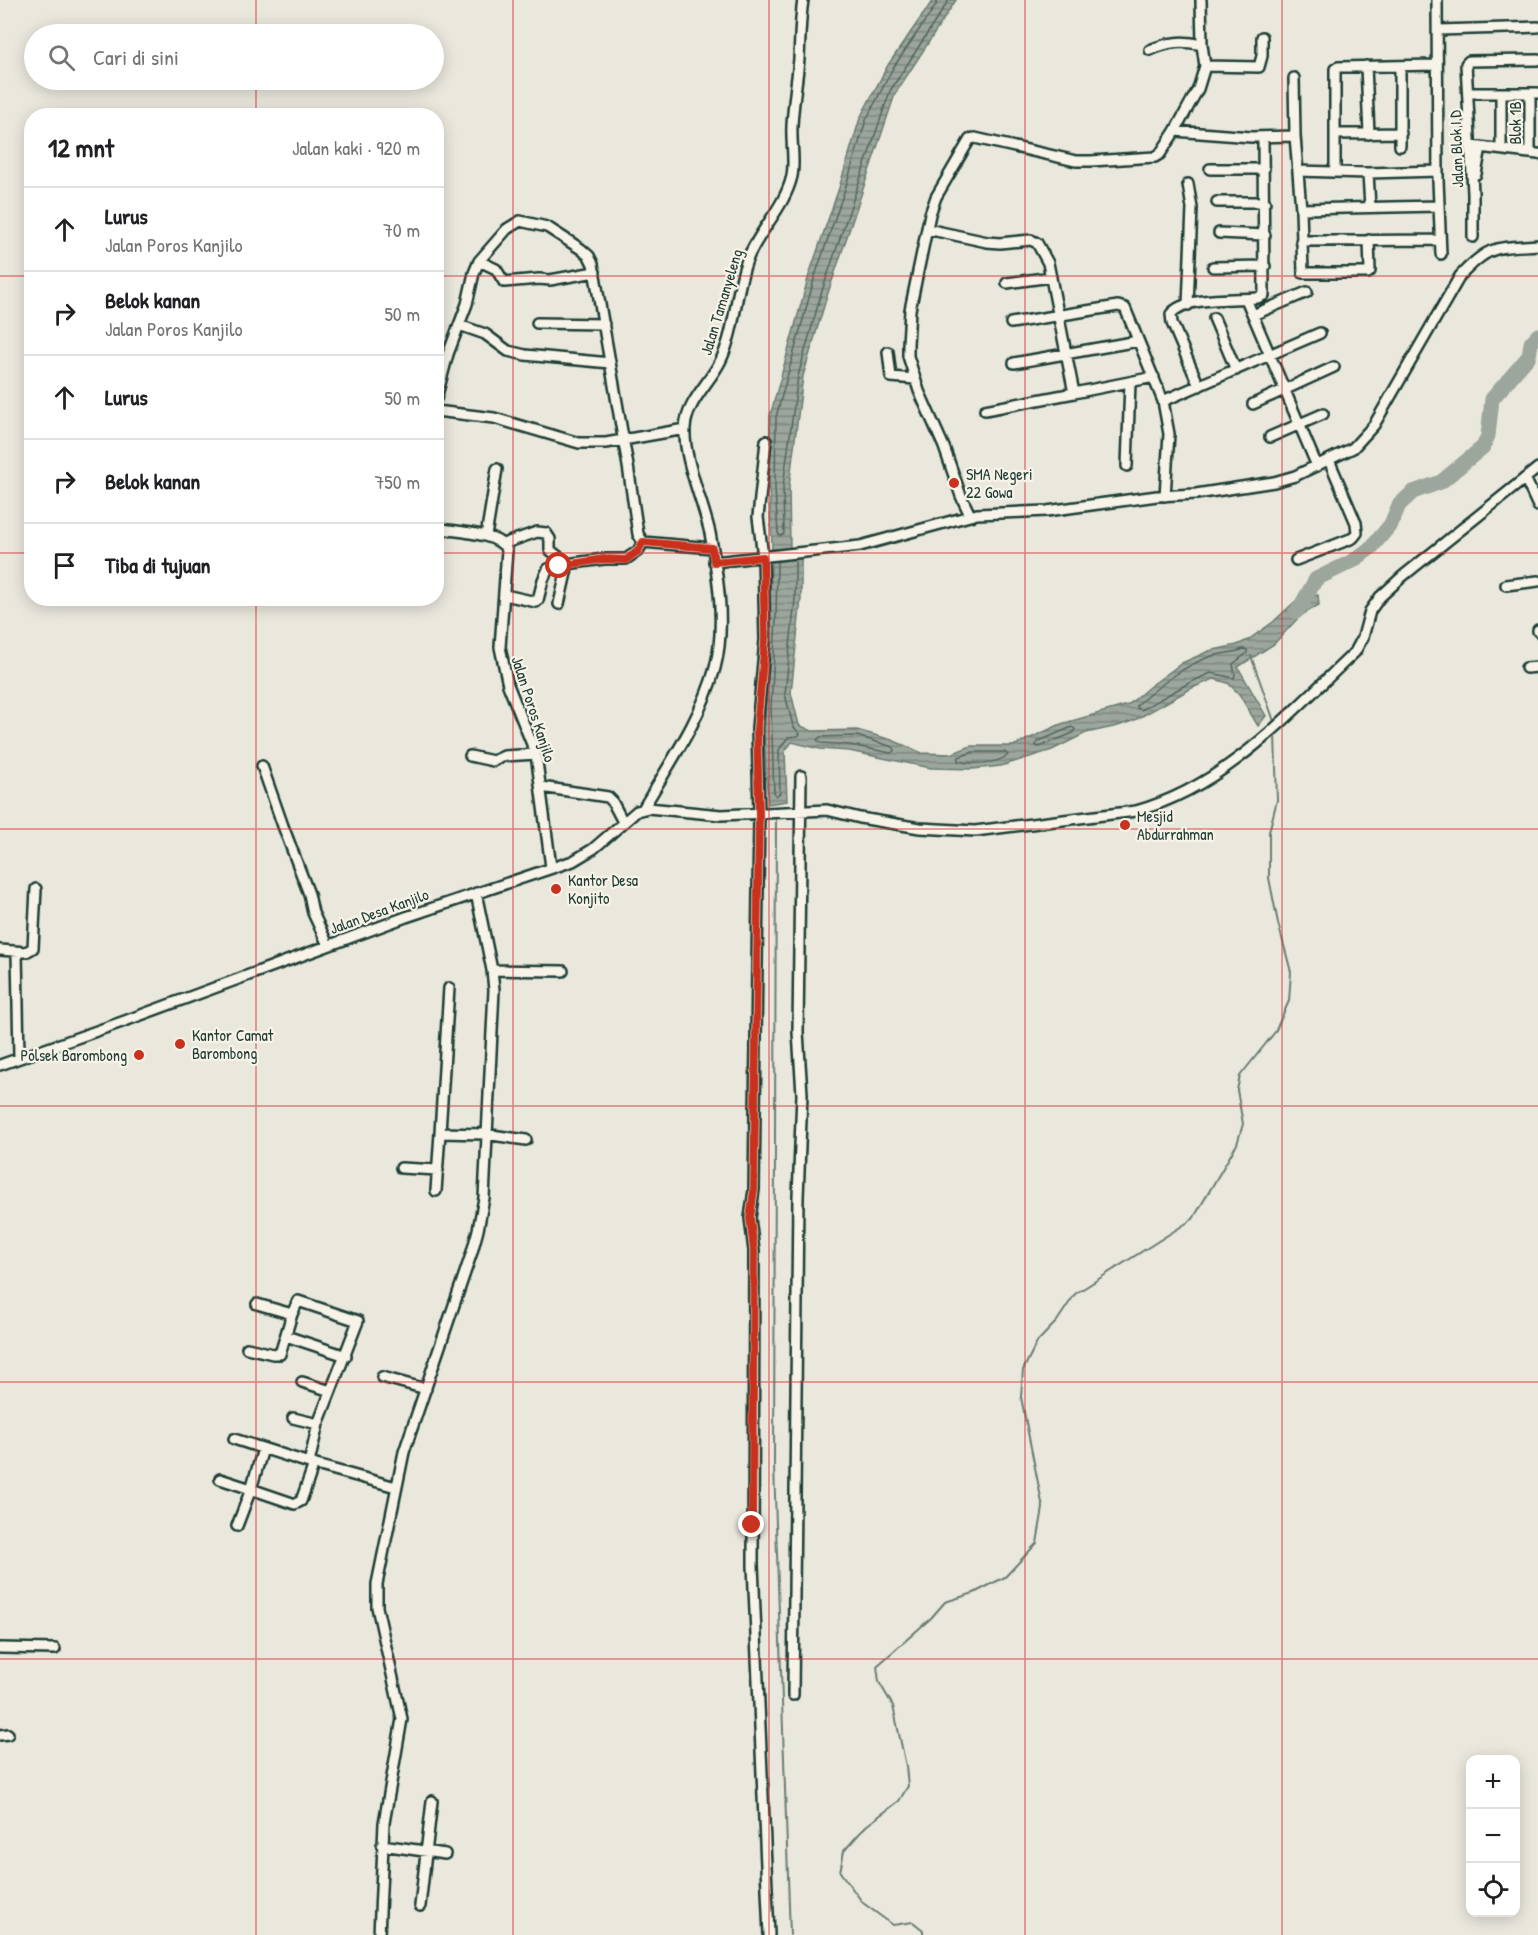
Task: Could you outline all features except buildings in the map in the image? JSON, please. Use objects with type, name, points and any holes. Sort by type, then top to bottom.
[{"type":"street","name":"Jalan Tamanyeleng","points":[[643,809],[694,721],[714,669],[720,622],[714,562],[689,458],[685,429],[698,394],[720,363],[726,348],[748,257],[782,200],[792,176],[792,122],[803,0]]},
{"type":"street","points":[[970,515],[915,379],[908,356],[910,310],[936,197],[968,141],[972,138],[1076,161],[1155,157],[1160,154],[1198,89],[1205,66],[1201,0]]},
{"type":"street","points":[[1437,0],[1438,206],[1441,254]]},
{"type":"street","points":[[1438,30],[1538,27]]},
{"type":"street","points":[[1205,66],[1259,68],[1262,56],[1262,37]]},
{"type":"street","points":[[1150,50],[1181,41],[1202,45]]},
{"type":"street","name":"Jalan Blok I D","points":[[1473,237],[1476,147],[1466,67],[1469,61],[1538,60]]},
{"type":"street","points":[[1335,171],[1335,69],[1338,67],[1436,65]]},
{"type":"street","points":[[1366,66],[1369,134]]},
{"type":"street","points":[[1400,66],[1400,146]]},
{"type":"street","points":[[1294,78],[1302,270],[1305,274],[1366,274],[1370,271],[1369,240]]},
{"type":"street","points":[[1469,93],[1534,93]]},
{"type":"street","points":[[1501,93],[1501,149]]},
{"type":"street","name":"Blok 1B","points":[[1534,93],[1534,154]]},
{"type":"street","points":[[1175,131],[1263,137],[1295,136]]},
{"type":"street","points":[[1336,134],[1401,133]]},
{"type":"street","points":[[1199,386],[1170,317],[1172,311],[1188,305],[1262,296],[1265,286],[1263,137]]},
{"type":"street","points":[[1476,147],[1534,154]]},
{"type":"street","points":[[1210,169],[1264,169]]},
{"type":"street","points":[[1298,171],[1438,171]]},
{"type":"street","points":[[1368,172],[1370,207]]},
{"type":"street","points":[[1188,184],[1192,208],[1188,305]]},
{"type":"street","points":[[1217,202],[1265,202]]},
{"type":"street","points":[[1301,208],[1438,206]]},
{"type":"street","points":[[444,369],[479,261],[507,229],[514,223],[527,221],[547,227],[581,249],[589,256],[595,272],[638,534],[643,542]]},
{"type":"street","points":[[927,229],[993,243],[1033,240],[1043,253],[1051,277],[1074,393]]},
{"type":"street","points":[[1219,233],[1265,235]]},
{"type":"street","points":[[1301,242],[1439,240]]},
{"type":"street","points":[[714,562],[860,546],[970,515],[1062,509],[1196,494],[1274,482],[1317,466],[1353,448],[1374,426],[1460,276],[1470,266],[1483,254],[1499,247],[1538,245]]},
{"type":"street","points":[[479,261],[496,269],[504,282],[550,280],[595,272]]},
{"type":"street","points":[[1213,267],[1265,266]]},
{"type":"street","points":[[1007,283],[1051,277]]},
{"type":"street","points":[[1253,315],[1307,292]]},
{"type":"street","points":[[1246,299],[1317,466]]},
{"type":"street","points":[[1011,323],[1124,306],[1163,402],[1169,434],[1165,496]]},
{"type":"street","points":[[1214,318],[1236,370]]},
{"type":"street","points":[[537,323],[604,324]]},
{"type":"street","points":[[459,325],[485,334],[508,351],[525,355],[610,363]]},
{"type":"street","points":[[1163,402],[1320,333]]},
{"type":"street","points":[[1014,363],[1138,341]]},
{"type":"street","points":[[888,352],[891,377],[915,379]]},
{"type":"street","points":[[1253,404],[1334,367]]},
{"type":"street","points":[[985,410],[1154,377]]},
{"type":"street","points":[[1127,466],[1130,382]]},
{"type":"street","points":[[444,412],[494,418],[579,443],[606,443],[685,429]]},
{"type":"street","points":[[1270,437],[1323,414]]},
{"type":"street","points":[[766,441],[758,517],[759,539],[766,557],[765,640],[757,728],[762,814],[754,1190],[750,1218],[754,1251],[753,1545],[769,1935]]},
{"type":"street","points":[[1296,560],[1353,538],[1358,533],[1356,523],[1329,460]]},
{"type":"street","points":[[643,809],[721,815],[827,810],[920,828],[967,831],[1136,811],[1165,801],[1231,765],[1281,722],[1355,652],[1364,637],[1370,611],[1380,597],[1538,468]]},
{"type":"street","points":[[486,536],[497,469]]},
{"type":"street","points":[[1525,478],[1538,506]]},
{"type":"street","points":[[444,529],[486,536],[503,544],[537,532],[546,533],[550,539],[550,550],[568,564]]},
{"type":"street","points":[[643,542],[712,548]]},
{"type":"street","points":[[505,596],[536,602],[548,569],[604,559],[626,560],[638,551],[643,542]]},
{"type":"street","name":"Jalan Poros Kanjilo","points":[[503,544],[508,557],[502,616],[501,658],[508,685],[536,754],[551,867]]},
{"type":"street","points":[[559,604],[568,564]]},
{"type":"street","points":[[1506,585],[1538,581]]},
{"type":"street","points":[[1526,668],[1538,667]]},
{"type":"street","points":[[470,756],[493,761],[504,756],[536,754]]},
{"type":"street","points":[[262,766],[309,894],[313,913],[328,945]]},
{"type":"street","points":[[793,1695],[798,1197],[802,1094],[798,1032],[798,811],[801,776]]},
{"type":"street","points":[[541,787],[610,798],[624,822]]},
{"type":"street","name":"Jalan Desa Kanjilo","points":[[0,1065],[328,945],[573,861],[586,854],[643,809]]},
{"type":"street","points":[[0,950],[26,952],[33,948],[36,889]]},
{"type":"street","points":[[379,1935],[382,1845],[389,1784],[402,1727],[400,1708],[377,1607],[376,1591],[404,1452],[478,1230],[484,1198],[485,1134],[494,1009],[492,970],[476,893]]},
{"type":"street","points":[[17,952],[19,1058]]},
{"type":"street","points":[[492,970],[563,971]]},
{"type":"street","points":[[436,1191],[450,988]]},
{"type":"street","points":[[440,1133],[485,1134],[526,1140]]},
{"type":"street","points":[[401,1167],[438,1170]]},
{"type":"street","points":[[220,1479],[297,1504],[301,1501],[318,1424],[358,1323],[356,1319],[300,1301],[296,1304],[292,1314],[279,1354],[247,1348]]},
{"type":"street","points":[[257,1304],[292,1314]]},
{"type":"street","points":[[286,1336],[346,1356]]},
{"type":"street","points":[[382,1377],[426,1389]]},
{"type":"street","points":[[302,1382],[332,1391]]},
{"type":"street","points":[[293,1418],[318,1424]]},
{"type":"street","points":[[234,1439],[396,1487]]},
{"type":"street","points":[[237,1526],[263,1449]]},
{"type":"street","points":[[0,1648],[55,1649]]},
{"type":"street","points":[[420,1906],[432,1801]]},
{"type":"street","points":[[382,1845],[445,1854]]},
{"type":"water","points":[[933,0],[956,0],[895,94],[827,296],[803,376],[789,487],[790,548],[801,553],[801,599],[791,693],[799,725],[812,731],[857,730],[892,740],[922,753],[951,754],[971,746],[1013,746],[1061,724],[1128,705],[1182,663],[1209,651],[1237,645],[1248,640],[1273,622],[1300,597],[1318,595],[1319,605],[1300,616],[1274,644],[1238,667],[1266,716],[1258,726],[1239,694],[1228,683],[1214,679],[1192,688],[1135,720],[1086,733],[1052,750],[1001,766],[973,769],[931,768],[792,742],[785,751],[787,801],[768,804],[764,740],[772,544],[769,489],[770,416],[809,275],[860,118],[888,65]]},
{"type":"waterway","points":[[1296,612],[1316,579],[1353,561],[1372,547],[1391,524],[1399,505],[1413,492],[1441,482],[1483,447],[1488,436],[1492,399],[1529,356],[1531,343],[1538,335]]},
{"type":"waterway","points":[[1251,656],[1275,724]]},
{"type":"waterway","points":[[923,1935],[923,1930],[913,1922],[893,1925],[863,1903],[840,1872],[844,1851],[866,1826],[899,1801],[908,1786],[893,1706],[879,1682],[877,1666],[931,1618],[945,1602],[974,1593],[1005,1577],[1037,1543],[1043,1508],[1021,1397],[1023,1370],[1037,1342],[1057,1321],[1075,1294],[1193,1219],[1237,1144],[1243,1124],[1237,1090],[1240,1076],[1275,1032],[1289,1001],[1291,972],[1269,878],[1269,832],[1277,800],[1275,733]]},
{"type":"waterway","points":[[776,816],[774,1466],[790,1935]]},
{"type":"place","name":"SMA Negeri 22 Gowa","points":[[954,483]]},
{"type":"place","name":"Mesjid Abdurrahman","points":[[1125,825]]},
{"type":"place","name":"Kantor Desa Konjito","points":[[556,889]]},
{"type":"place","name":"Kantor Camat Barombong","points":[[180,1044]]},
{"type":"place","name":"Polsek Barombong","points":[[139,1055]]},
{"type":"route","points":[[559,566],[604,559],[626,560],[638,551],[643,542],[712,548],[714,562],[763,557],[765,640],[757,714],[759,814],[754,1190],[750,1211],[754,1251],[752,1525]]}]
